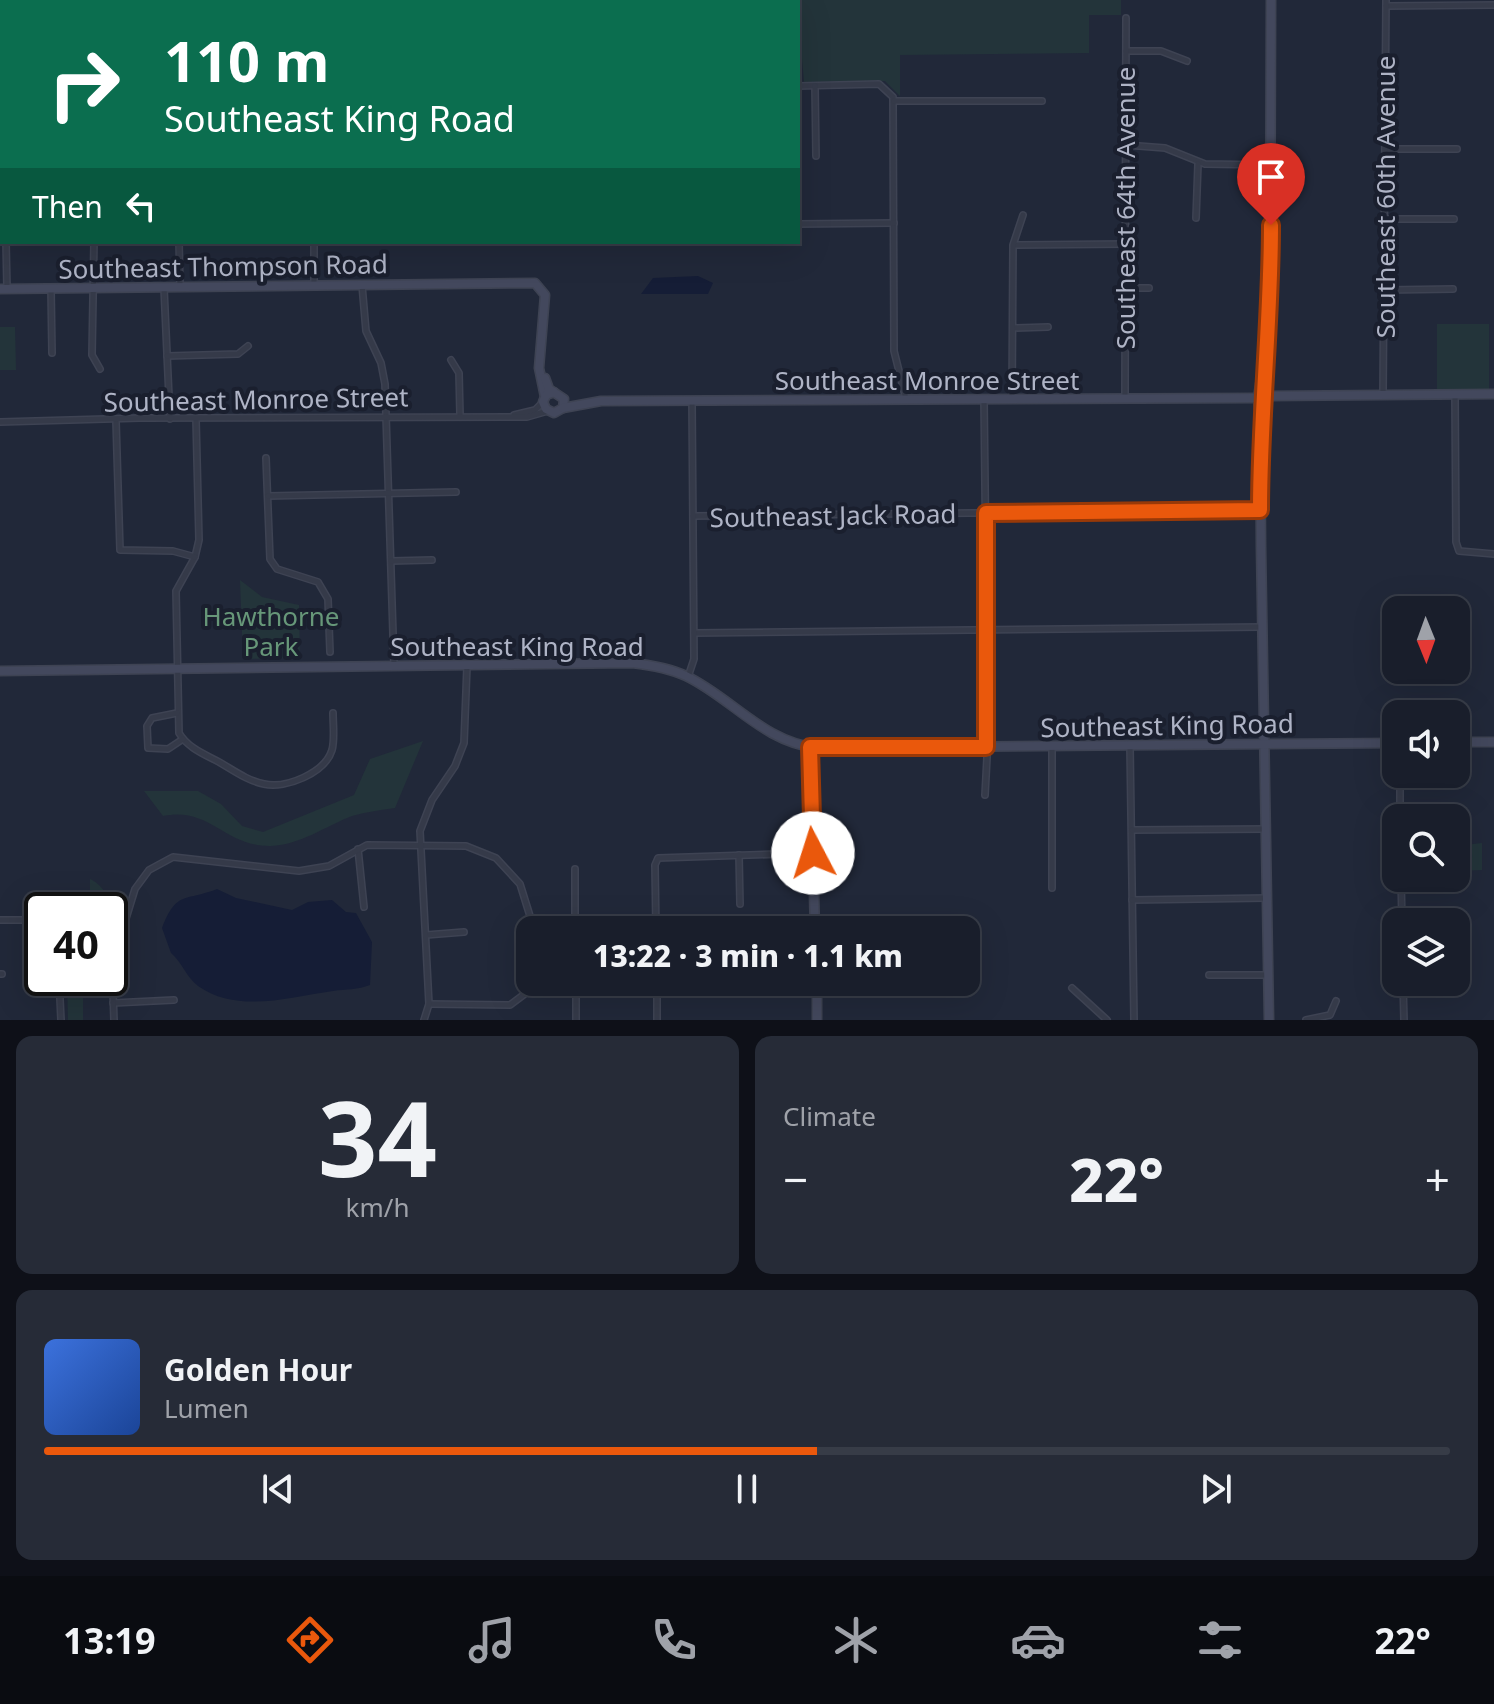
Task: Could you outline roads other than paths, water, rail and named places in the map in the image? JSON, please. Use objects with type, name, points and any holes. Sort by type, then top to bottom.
[{"type":"main road","points":[[1269,1020],[1260,421],[1270,329],[1271,0]]},
{"type":"main road","name":"Southeast Thompson Road","points":[[3,289],[529,282],[542,287],[546,298],[542,355]]},
{"type":"main road","points":[[542,355],[545,380],[554,392],[563,397],[563,408],[556,412],[548,411],[544,399],[539,378],[542,355]]},
{"type":"main road","points":[[544,399],[554,392]]},
{"type":"main road","name":"Southeast Monroe Street","points":[[563,397],[596,402],[1494,394]]},
{"type":"main road","name":"Southeast Monroe Street","points":[[563,408],[596,402]]},
{"type":"main road","name":"Southeast King Road","points":[[0,671],[632,663],[666,669],[688,677],[765,731],[810,747],[1382,743]]},
{"type":"main road","points":[[1470,742],[1494,742]]},
{"type":"main road","points":[[810,747],[815,916]]},
{"type":"main road","points":[[817,996],[817,1020]]},
{"type":"street","points":[[1386,3],[1494,5]]},
{"type":"street","name":"Southeast 60th Avenue","points":[[1383,395],[1387,290],[1386,3]]},
{"type":"street","name":"Southeast 64th Avenue","points":[[1125,398],[1126,18]]},
{"type":"street","points":[[1126,51],[1161,51],[1187,61]]},
{"type":"street","points":[[800,86],[879,84],[889,90],[894,101],[894,358],[906,400]]},
{"type":"street","points":[[815,86],[816,156]]},
{"type":"street","points":[[894,101],[1042,101]]},
{"type":"street","points":[[1126,145],[1165,148],[1198,163],[1271,165]]},
{"type":"street","points":[[1385,149],[1457,149]]},
{"type":"street","points":[[1196,218],[1198,163]]},
{"type":"street","points":[[1012,399],[1013,245],[1023,215]]},
{"type":"street","points":[[1386,219],[1454,219]]},
{"type":"street","points":[[800,224],[894,223]]},
{"type":"street","points":[[3,289],[6,244]]},
{"type":"street","points":[[94,244],[92,355],[100,369]]},
{"type":"street","points":[[179,244],[180,287]]},
{"type":"street","points":[[314,244],[314,285]]},
{"type":"street","points":[[1013,245],[1125,244]]},
{"type":"street","points":[[362,285],[366,331],[383,370],[394,666]]},
{"type":"street","points":[[164,287],[170,419]]},
{"type":"street","points":[[1125,288],[1149,288]]},
{"type":"street","points":[[51,289],[52,353]]},
{"type":"street","points":[[1387,290],[1453,289]]},
{"type":"street","points":[[1013,328],[1048,327]]},
{"type":"street","points":[[167,356],[238,354],[248,346]]},
{"type":"street","points":[[451,360],[459,373],[460,415]]},
{"type":"street","points":[[1455,394],[1459,551],[1494,554]]},
{"type":"street","name":"Southeast Monroe Street","points":[[513,415],[535,410],[544,399]]},
{"type":"street","points":[[984,399],[985,795]]},
{"type":"street","points":[[688,677],[693,663],[694,633],[692,401]]},
{"type":"street","name":"Southeast Monroe Street","points":[[0,422],[460,415],[527,417],[548,411]]},
{"type":"street","points":[[196,419],[199,534],[195,557],[179,579],[176,591],[177,713],[183,739],[222,764],[266,785],[289,783],[318,769],[329,758],[334,739],[333,713]]},
{"type":"street","points":[[116,421],[120,550],[173,551],[195,557]]},
{"type":"street","points":[[266,458],[270,559],[277,569],[318,582],[328,599],[330,652]]},
{"type":"street","points":[[268,496],[456,492]]},
{"type":"street","name":"Southeast Jack Road","points":[[693,516],[1260,510]]},
{"type":"street","points":[[391,561],[432,560]]},
{"type":"street","points":[[694,633],[1263,627]]},
{"type":"street","points":[[424,1020],[429,1004],[420,843],[424,818],[455,766],[464,743],[467,665]]},
{"type":"street","points":[[177,713],[152,718],[147,726],[148,748],[168,749],[183,739]]},
{"type":"street","points":[[1052,746],[1052,888]]},
{"type":"street","points":[[1130,746],[1134,1020]]},
{"type":"street","points":[[1132,830],[1265,829]]},
{"type":"street","points":[[114,1020],[114,953],[135,889],[158,863],[173,857],[312,870],[358,849],[378,844],[466,846],[496,858],[520,884],[530,916]]},
{"type":"street","points":[[358,849],[364,907]]},
{"type":"street","points":[[656,916],[655,865],[658,858],[665,855],[813,853]]},
{"type":"street","points":[[739,855],[740,904]]},
{"type":"street","points":[[575,869],[575,916]]},
{"type":"street","points":[[1132,900],[1267,898]]},
{"type":"street","points":[[0,920],[24,920]]},
{"type":"street","points":[[426,935],[464,932]]},
{"type":"street","points":[[1209,975],[1268,975]]},
{"type":"street","points":[[1072,988],[1107,1020]]},
{"type":"street","points":[[60,996],[61,1020]]},
{"type":"street","points":[[429,1004],[510,1005],[522,996]]},
{"type":"street","points":[[576,996],[576,1020]]},
{"type":"street","points":[[657,996],[657,1020]]},
{"type":"street","points":[[1403,996],[1404,1020]]},
{"type":"street","points":[[113,1003],[174,1000]]},
{"type":"street","points":[[1306,1020],[1330,1015],[1336,1001]]},
{"type":"water","points":[[698,276],[713,283],[708,294],[641,294],[653,278]]},
{"type":"water","points":[[217,889],[236,898],[292,910],[308,902],[332,900],[346,912],[356,913],[372,942],[370,985],[264,1001],[230,999],[198,986],[171,953],[162,928],[177,902]]},
{"type":"park label","name":"Hawthorne Park","points":[[271,631]]}]
